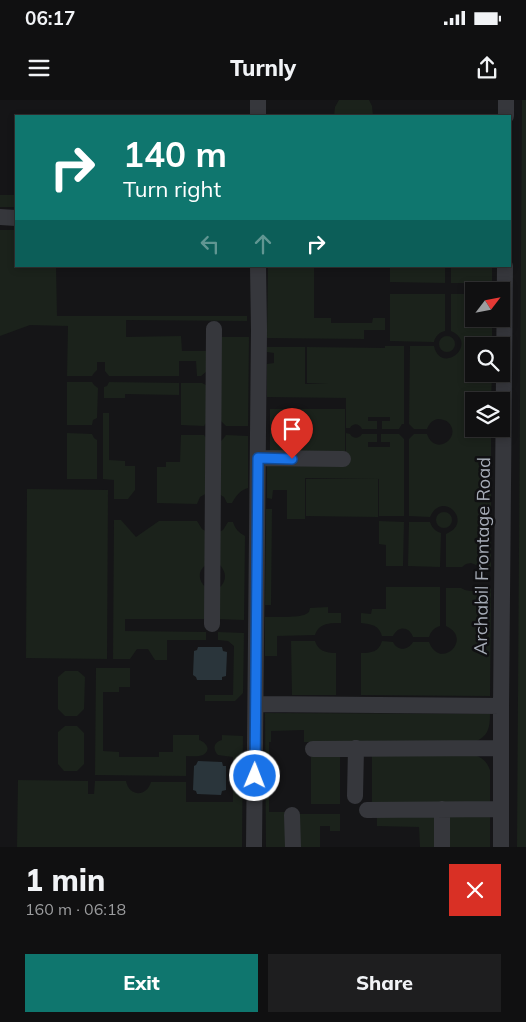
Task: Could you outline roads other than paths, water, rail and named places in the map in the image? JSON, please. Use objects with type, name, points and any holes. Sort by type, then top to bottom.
[{"type":"street","points":[[258,100],[258,115]]},
{"type":"street","points":[[506,100],[506,115]]},
{"type":"street","points":[[0,217],[15,218]]},
{"type":"street","points":[[254,847],[258,267]]},
{"type":"street","name":"Archabil Frontage Road","points":[[501,847],[505,267]]},
{"type":"street","points":[[212,624],[214,329]]},
{"type":"street","points":[[258,458],[343,459]]},
{"type":"street","points":[[256,704],[501,706]]},
{"type":"street","points":[[355,796],[356,748]]},
{"type":"street","points":[[313,749],[501,748]]},
{"type":"street","points":[[442,809],[442,847]]},
{"type":"street","points":[[367,810],[501,809]]},
{"type":"street","points":[[292,815],[293,847]]}]
